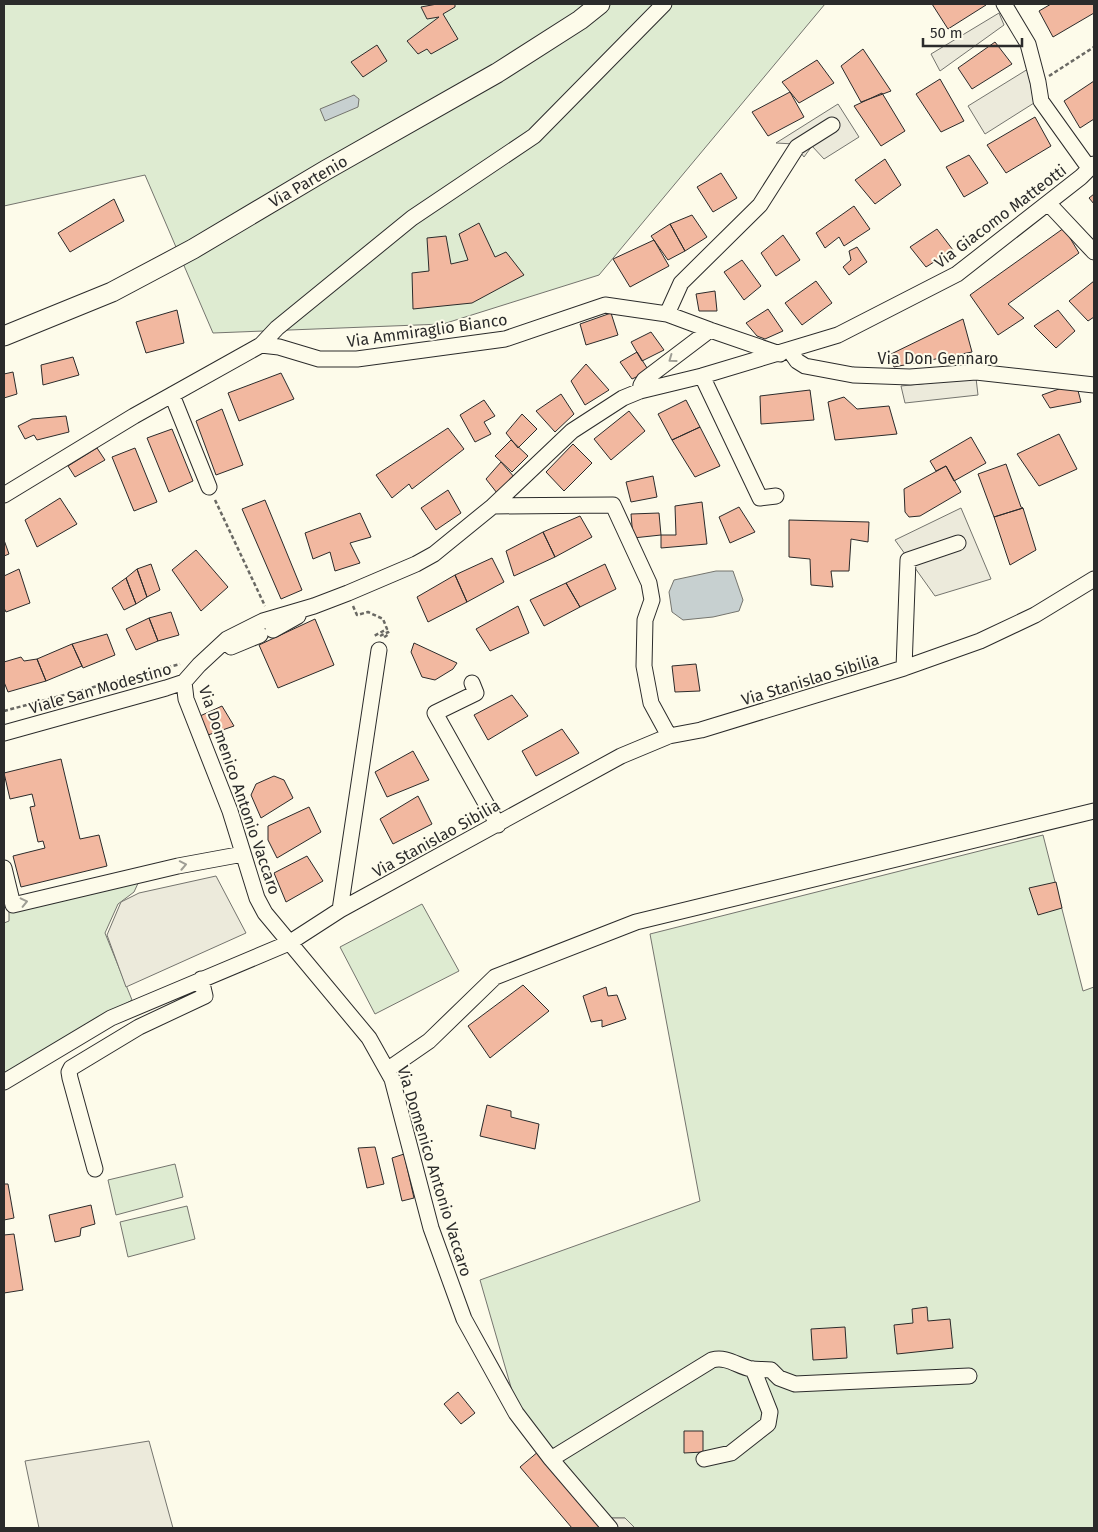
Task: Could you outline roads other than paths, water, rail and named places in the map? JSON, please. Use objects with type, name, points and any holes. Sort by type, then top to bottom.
[{"type":"main road","name":"Via Partenio","points":[[4,336],[112,292],[193,249],[326,170],[496,73],[580,20],[600,4]]},
{"type":"street","points":[[4,495],[172,395],[261,345],[277,328],[412,218],[534,136],[664,4]]},
{"type":"street","points":[[1004,4],[1028,44],[1041,102],[1092,166]]},
{"type":"street","points":[[666,314],[675,293],[682,283],[760,205],[796,147],[832,125]]},
{"type":"street","name":"Via Giacomo Matteotti","points":[[192,664],[314,606],[416,564],[434,554],[493,506],[572,431],[623,398],[640,391],[739,366],[838,335],[957,274],[1092,166]]},
{"type":"street","points":[[1048,203],[1094,252]]},
{"type":"street","name":"Via Ammiraglio Bianco","points":[[261,345],[279,347],[319,359],[357,359],[504,339],[605,305],[666,314],[736,339],[785,352]]},
{"type":"street","points":[[277,328],[279,347]]},
{"type":"street","points":[[640,391],[640,386],[644,380],[710,330]]},
{"type":"street","points":[[736,339],[741,351],[739,366]]},
{"type":"street","name":"Via Don Gennaro","points":[[785,352],[805,366],[853,375],[910,377],[976,372],[1094,385]]},
{"type":"street","points":[[702,376],[760,498],[776,496]]},
{"type":"street","points":[[172,395],[209,487]]},
{"type":"street","points":[[493,506],[613,505],[649,583],[652,600],[644,620],[644,666],[651,703],[669,736]]},
{"type":"street","name":"Via Stanislao Sibilia","points":[[904,668],[908,560],[958,543]]},
{"type":"street","name":"Via Stanislao Sibilia","points":[[4,1082],[111,1018],[289,943],[340,910],[621,756],[669,736],[701,730],[904,668],[980,640],[1027,619],[1094,579]]},
{"type":"street","name":"Via Giacomo Matteotti","points":[[192,664],[227,639],[268,628]]},
{"type":"street","points":[[340,910],[376,642]]},
{"type":"street","name":"Viale San Modestino","points":[[4,733],[184,682],[192,664]]},
{"type":"street","name":"Via Domenico Antonio Vaccaro","points":[[184,682],[186,699],[230,811],[257,898],[265,913],[369,1038],[392,1079],[431,1228],[464,1319],[516,1414],[551,1459],[610,1528]]},
{"type":"street","points":[[472,683],[476,692],[436,713],[498,825]]},
{"type":"street","points":[[387,1070],[429,1041],[495,977],[636,922],[1094,811]]},
{"type":"street","points":[[4,868],[14,905],[178,866],[242,854]]},
{"type":"street","points":[[95,1169],[70,1078],[69,1072],[71,1068],[139,1027],[205,996],[201,979]]},
{"type":"street","points":[[551,1459],[712,1360],[719,1358],[753,1369],[771,1370],[779,1378],[794,1384],[969,1376]]},
{"type":"street","points":[[704,1459],[731,1453],[768,1424],[770,1412],[753,1369]]}]
